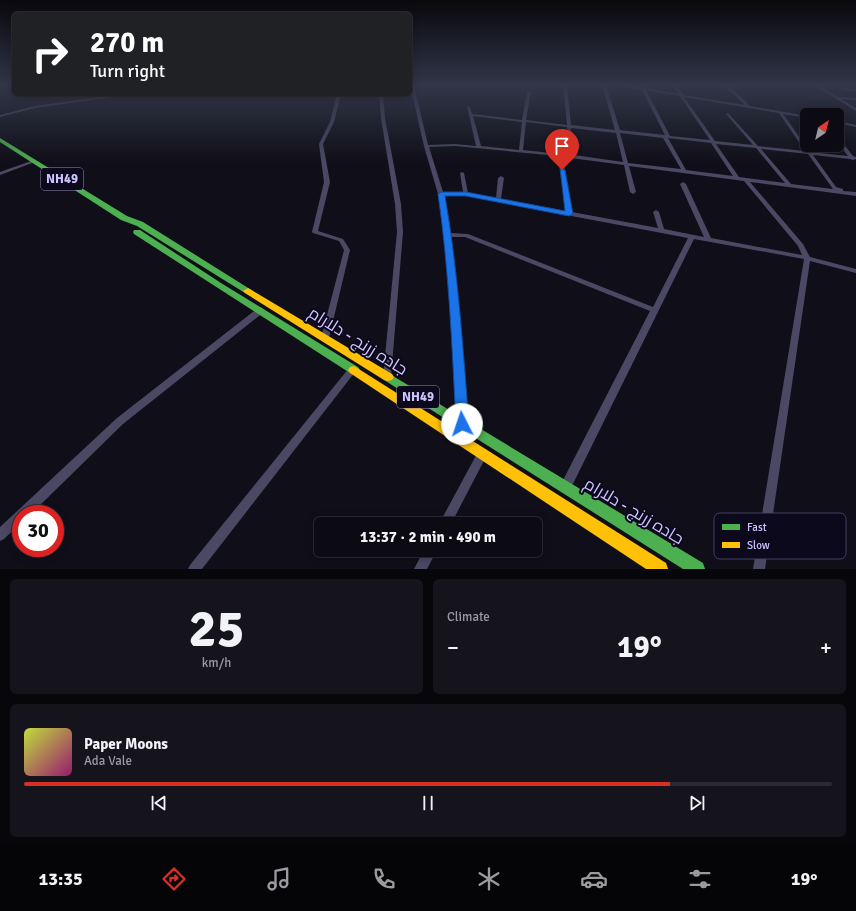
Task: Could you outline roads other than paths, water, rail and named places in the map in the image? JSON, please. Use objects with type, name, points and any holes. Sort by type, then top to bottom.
[{"type":"highway","name":"جاده زرنج - دلارام","points":[[0,140],[124,218],[140,224],[697,569]]},
{"type":"highway","name":"جاده زرنج - دلارام","points":[[124,218],[131,228],[177,259],[261,310],[660,569]]},
{"type":"street","points":[[0,116],[18,112]]},
{"type":"street","points":[[325,338],[347,250],[341,240],[315,232],[327,182],[321,144],[332,122],[334,112]]},
{"type":"street","points":[[382,112],[398,204],[400,232],[387,378]]},
{"type":"street","points":[[418,112],[426,146],[441,194],[448,235],[454,292],[462,424]]},
{"type":"street","points":[[469,112],[479,148]]},
{"type":"street","points":[[521,151],[526,112]]},
{"type":"street","points":[[568,112],[572,156]]},
{"type":"street","points":[[612,112],[627,164],[633,192]]},
{"type":"street","points":[[654,112],[684,171]]},
{"type":"street","points":[[692,112],[741,179],[801,246],[807,258],[768,513]]},
{"type":"street","points":[[780,112],[800,116]]},
{"type":"street","points":[[780,112],[834,188],[854,195]]},
{"type":"street","points":[[728,114],[789,185]]},
{"type":"street","points":[[470,115],[854,158]]},
{"type":"street","points":[[844,123],[856,126]]},
{"type":"street","points":[[426,146],[455,146],[572,156],[854,195]]},
{"type":"street","points":[[844,147],[854,158],[856,163]]},
{"type":"street","points":[[560,155],[569,214]]},
{"type":"street","points":[[0,174],[34,162]]},
{"type":"street","points":[[462,173],[466,194]]},
{"type":"street","points":[[498,200],[501,178]]},
{"type":"street","points":[[683,184],[708,239]]},
{"type":"street","points":[[441,194],[466,194],[661,230],[807,258],[856,271]]},
{"type":"street","points":[[656,212],[661,230]]},
{"type":"street","points":[[448,235],[466,235],[654,310]]},
{"type":"street","points":[[565,488],[692,236]]},
{"type":"street","points":[[32,505],[120,421],[261,310]]},
{"type":"street","points":[[194,569],[352,370]]},
{"type":"street","points":[[449,517],[483,453]]},
{"type":"street","points":[[0,535],[12,524]]},
{"type":"street","points":[[420,569],[427,557]]},
{"type":"street","points":[[759,569],[761,559]]}]
